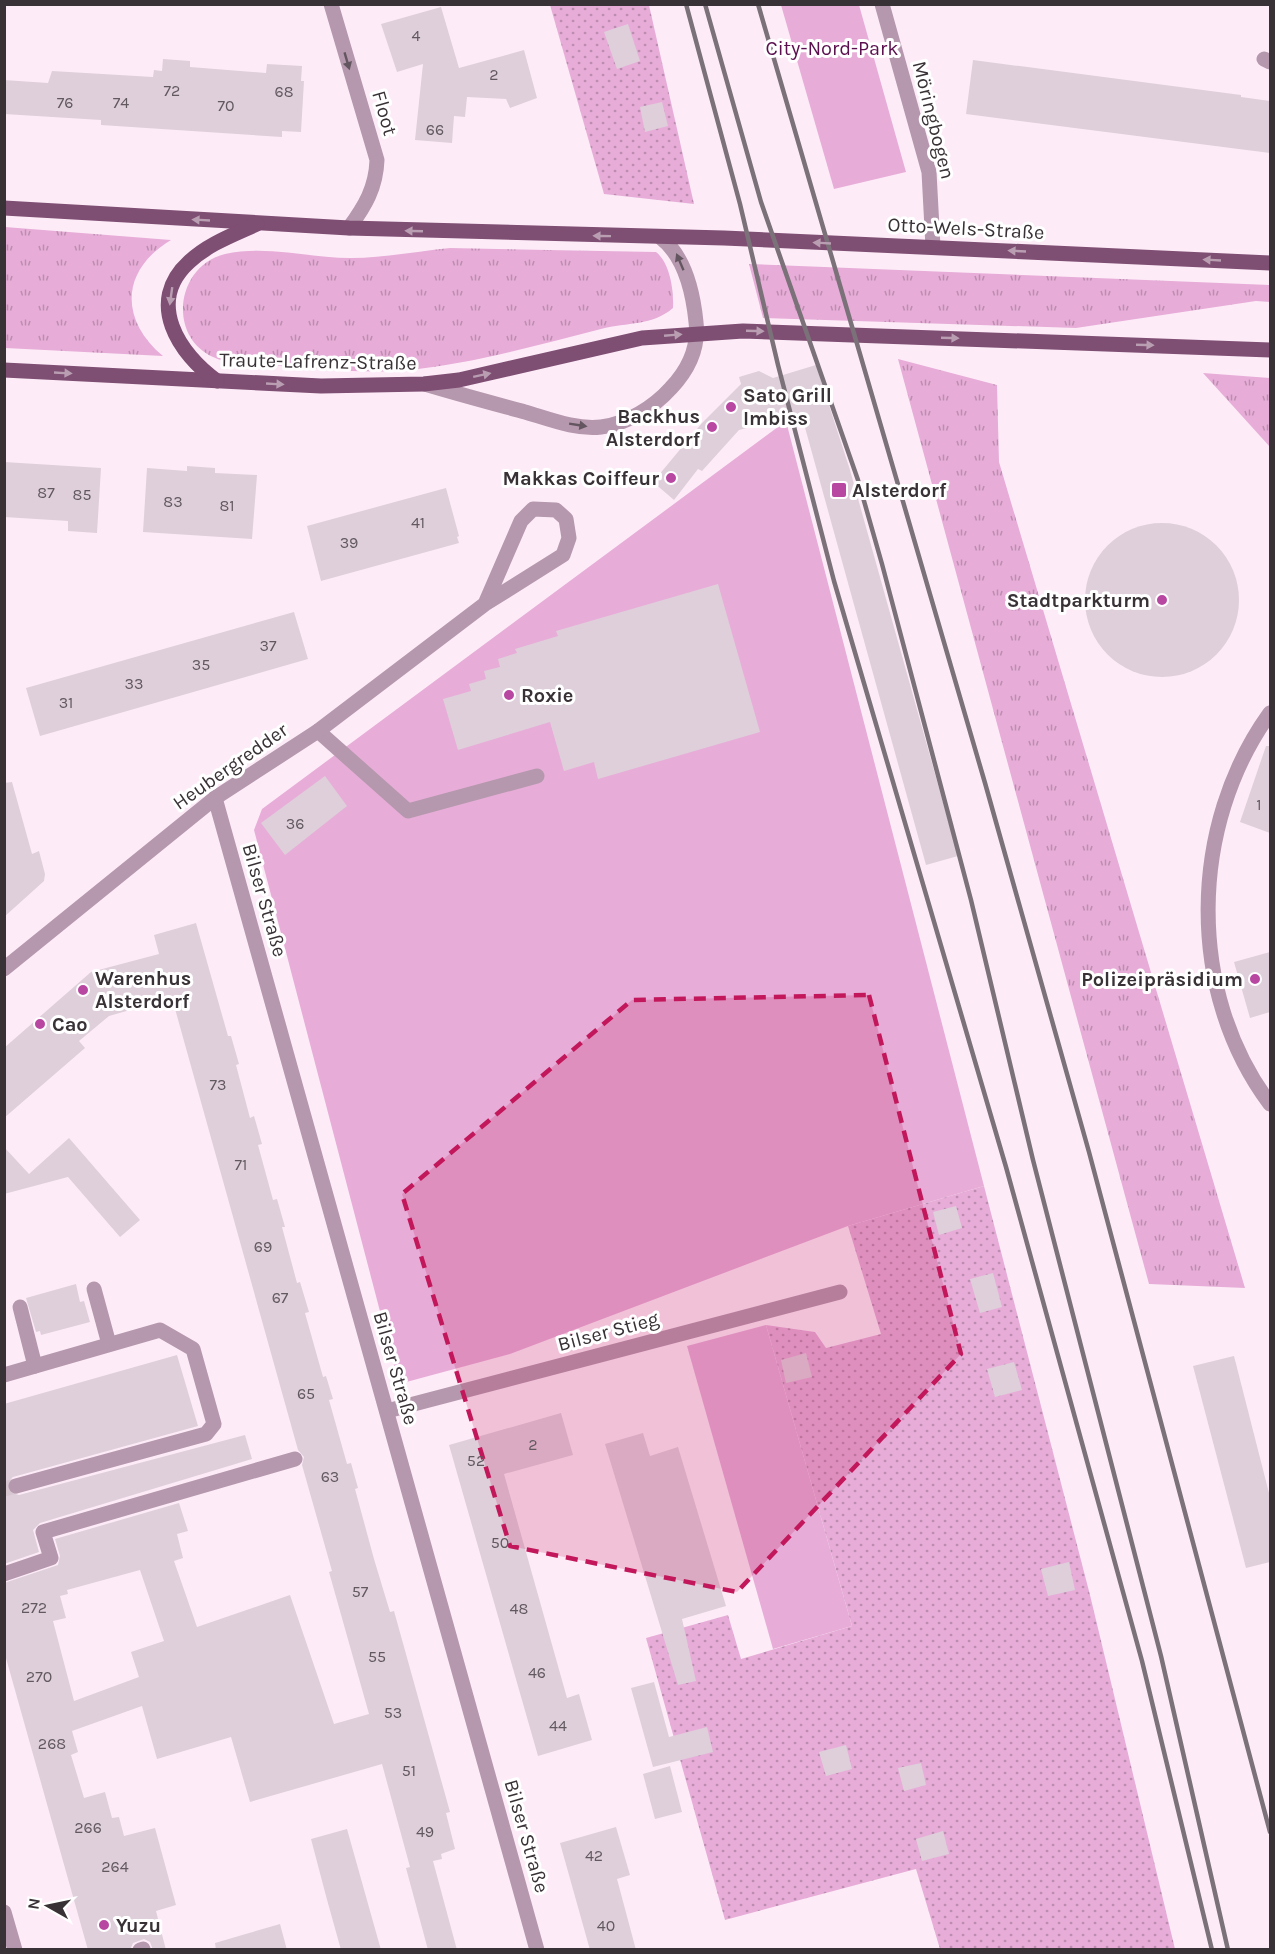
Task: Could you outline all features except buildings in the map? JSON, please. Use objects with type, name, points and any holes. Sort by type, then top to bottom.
[{"type":"main road","points":[[4,208],[349,228],[660,237]]},
{"type":"main road","points":[[217,381],[188,357],[172,329],[169,300],[171,288],[187,263],[215,242],[260,223]]},
{"type":"main road","name":"Otto-Wels-Straße","points":[[660,237],[1270,263]]},
{"type":"main road","points":[[697,333],[743,331],[1270,350]]},
{"type":"main road","name":"Traute-Lafrenz-Straße","points":[[4,370],[321,386],[424,384],[459,380],[642,338],[697,333]]},
{"type":"street","name":"Floot","points":[[331,4],[376,160],[376,178],[372,192],[349,228]]},
{"type":"street","name":"Möringbogen","points":[[882,4],[929,172],[933,248]]},
{"type":"street","points":[[424,384],[561,422],[602,427],[624,421],[660,400],[682,376],[689,363],[697,333],[695,310],[679,257],[660,237]]},
{"type":"street","name":"Heubergredder","points":[[4,969],[215,798],[318,731],[485,604],[562,555],[569,538],[566,519],[556,510],[533,509],[521,521],[485,604]]},
{"type":"street","points":[[1270,713],[1244,756],[1223,810],[1212,854],[1208,916],[1213,966],[1222,1007],[1246,1066],[1270,1104]]},
{"type":"street","points":[[318,731],[408,811],[537,776]]},
{"type":"street","name":"Bilser Straße","points":[[215,798],[537,1950]]},
{"type":"street","points":[[94,1288],[109,1344]]},
{"type":"street","name":"Bilser Stieg","points":[[387,1411],[840,1292]]},
{"type":"street","points":[[20,1307],[35,1366]]},
{"type":"street","points":[[4,1375],[160,1330],[193,1349],[214,1424],[206,1434],[16,1486]]},
{"type":"street","points":[[4,1574],[51,1558],[43,1532],[295,1459]]},
{"type":"street","points":[[4,1912],[15,1950]]},
{"type":"highlighted area","points":[[869,995],[961,1354],[737,1592],[510,1546],[402,1194],[632,1000]]},
{"type":"green space","points":[[550,5],[649,5],[694,204],[604,194]]},
{"type":"green space","name":"City-Nord-Park","points":[[781,5],[859,5],[906,172],[834,189]]},
{"type":"green space","points":[[5,227],[171,240],[154,252],[142,266],[135,280],[132,295],[133,311],[139,326],[149,342],[163,356],[5,348]]},
{"type":"green space","points":[[450,248],[656,252],[668,270],[673,293],[673,308],[648,321],[601,329],[481,359],[407,370],[376,371],[346,371],[221,360],[198,347],[189,334],[184,318],[183,302],[196,272],[209,261],[225,254],[256,251],[363,258]]},
{"type":"green space","points":[[749,264],[1270,285],[1270,302],[1256,301],[1076,328],[763,318]]},
{"type":"green space","points":[[898,359],[997,385],[999,462],[1245,1288],[1149,1284]]},
{"type":"green space","points":[[1203,373],[1270,378],[1270,447]]},
{"type":"green space","points":[[786,421],[984,1186],[848,1226],[510,1354],[399,1384],[254,830],[262,809]]},
{"type":"green space","points":[[984,1186],[1090,1595],[1175,1949],[940,1949],[916,1869],[725,1920],[646,1638],[728,1615],[741,1659],[852,1626],[766,1325],[815,1332],[826,1348],[881,1334],[848,1226]]},
{"type":"green space","points":[[766,1325],[852,1626],[773,1649],[687,1346]]},
{"type":"tunnel","points":[[4,1489],[16,1486]]},
{"type":"railway","points":[[686,4],[740,204],[778,365],[834,581],[1006,1167],[1142,1661],[1212,1950]]},
{"type":"railway","points":[[705,4],[761,202],[858,480],[882,564],[971,900],[1033,1160],[1161,1656],[1228,1950]]},
{"type":"railway","points":[[758,4],[985,783],[1089,1152],[1270,1832]]},
{"type":"place","name":"Sato Grill Imbiss","points":[[731,407]]},
{"type":"place","name":"Backhus Alsterdorf","points":[[712,427]]},
{"type":"place","name":"Makkas Coiffeur","points":[[671,478]]},
{"type":"place","name":"Alsterdorf","points":[[839,490]]},
{"type":"place","name":"Stadtparkturm","points":[[1162,600]]},
{"type":"place","name":"Roxie","points":[[509,695]]},
{"type":"place","name":"Polizeipräsidium","points":[[1255,979]]},
{"type":"place","name":"Warenhus Alsterdorf","points":[[83,990]]},
{"type":"place","name":"Cao","points":[[40,1024]]},
{"type":"place","name":"Yuzu","points":[[104,1925]]}]
